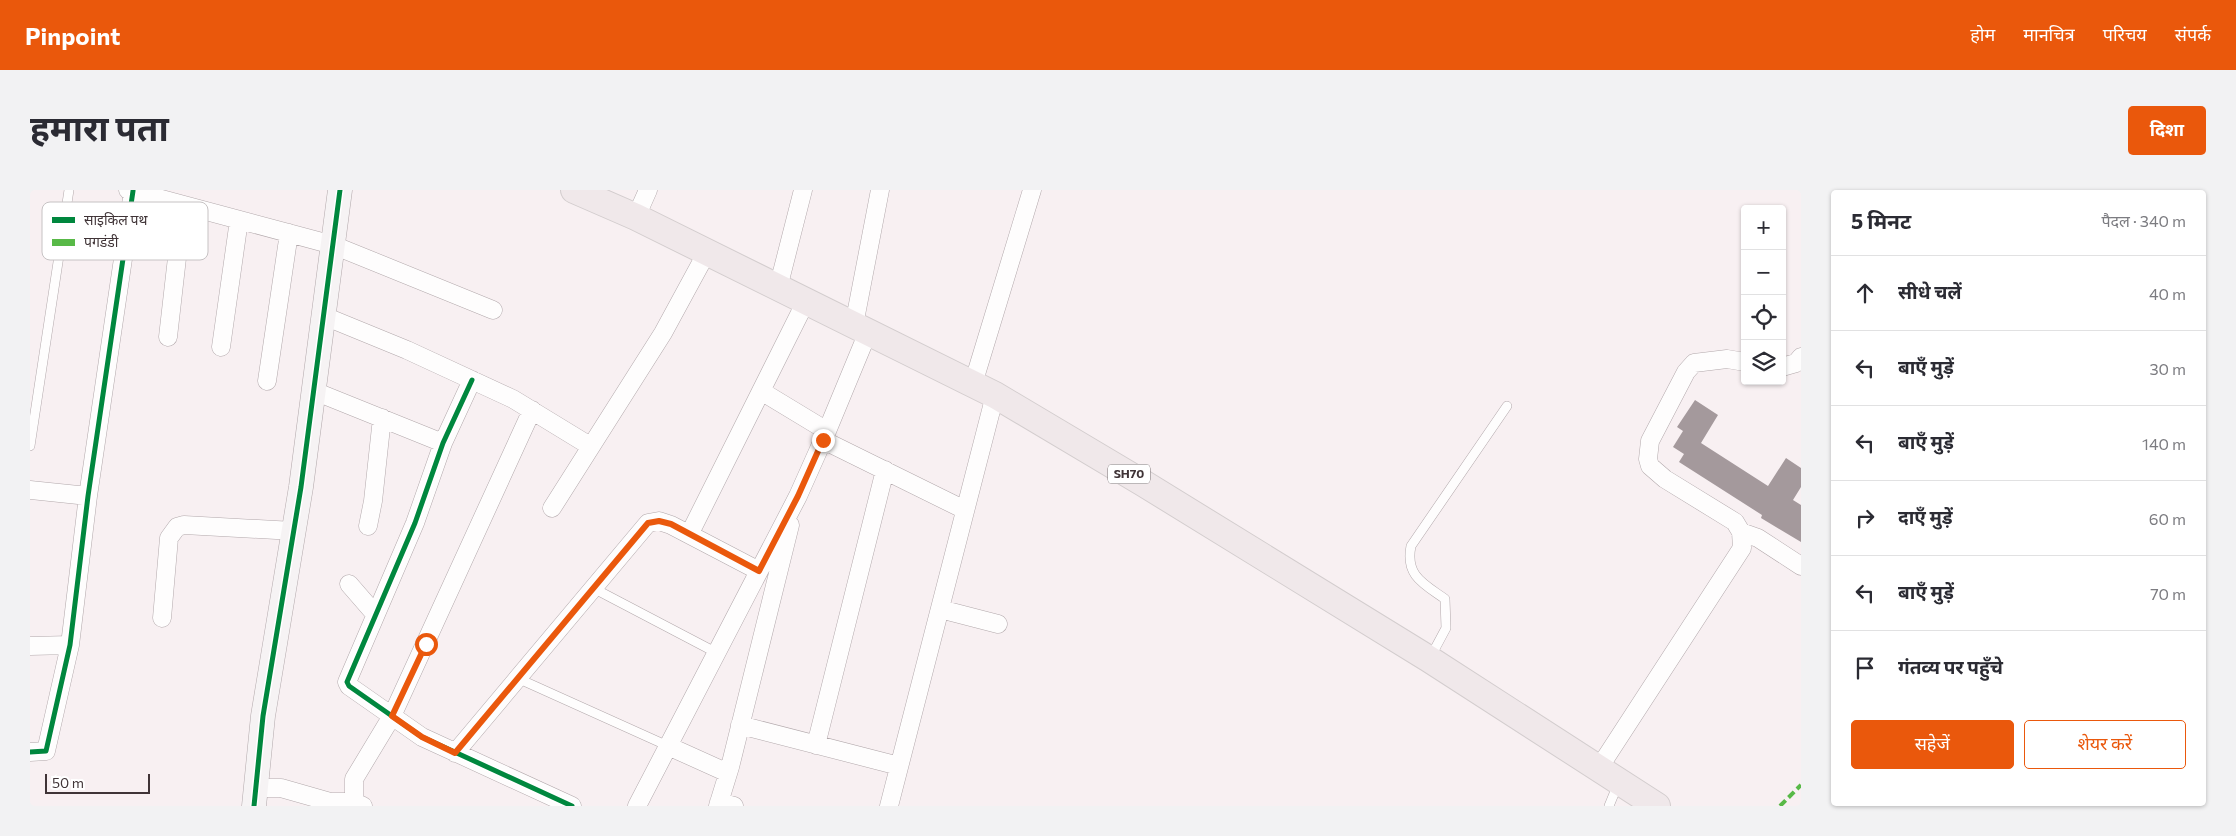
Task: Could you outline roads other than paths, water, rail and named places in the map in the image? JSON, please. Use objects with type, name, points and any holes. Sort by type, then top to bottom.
[{"type":"main road","name":"SH70","points":[[574,190],[636,217],[984,390],[1144,482],[1429,659],[1657,806]]},
{"type":"street","points":[[340,190],[294,531],[263,716],[255,797],[281,788],[330,802],[358,804],[354,779],[392,716],[532,410]]},
{"type":"street","points":[[636,217],[648,190]]},
{"type":"street","points":[[778,288],[803,190]]},
{"type":"street","points":[[637,806],[798,496],[825,435],[861,329],[880,190]]},
{"type":"street","points":[[888,806],[965,510],[984,390],[1032,190]]},
{"type":"street","points":[[130,191],[172,202]]},
{"type":"street","points":[[208,212],[333,245],[493,310]]},
{"type":"street","points":[[221,347],[239,220]]},
{"type":"street","points":[[267,381],[289,233]]},
{"type":"street","points":[[552,508],[663,333],[707,252]]},
{"type":"street","points":[[30,752],[46,751],[70,645],[88,496],[120,260]]},
{"type":"street","points":[[168,337],[177,260]]},
{"type":"street","points":[[690,533],[806,301]]},
{"type":"street","points":[[324,316],[407,350],[513,399],[590,446]]},
{"type":"street","points":[[1786,366],[1796,363],[1801,357]]},
{"type":"street","points":[[1609,775],[1739,554],[1743,539],[1735,522],[1665,479],[1650,466],[1648,458],[1650,441],[1686,372],[1694,363],[1727,359],[1741,361]]},
{"type":"street","points":[[472,380],[443,443],[414,523],[347,682],[348,686],[422,737],[562,804]]},
{"type":"street","points":[[314,391],[443,443]]},
{"type":"street","points":[[761,391],[825,435],[885,470],[965,510]]},
{"type":"street","points":[[368,526],[373,502],[382,418]]},
{"type":"street","points":[[816,745],[885,470]]},
{"type":"street","points":[[30,490],[88,496]]},
{"type":"street","points":[[724,805],[728,773],[798,496]]},
{"type":"street","points":[[455,753],[648,523],[659,521],[690,533],[759,571]]},
{"type":"street","points":[[162,618],[169,538],[177,527],[184,525],[294,531]]},
{"type":"street","points":[[1741,532],[1758,538],[1801,566]]},
{"type":"street","points":[[349,584],[375,614]]},
{"type":"street","points":[[940,609],[998,624]]},
{"type":"street","points":[[30,646],[70,645]]},
{"type":"street","points":[[740,725],[899,766]]},
{"type":"street","points":[[668,746],[728,773]]},
{"type":"lane","points":[[30,446],[58,260]]},
{"type":"lane","points":[[1429,659],[1446,628],[1445,599],[1416,578],[1408,560],[1411,546],[1506,406]]},
{"type":"lane","points":[[593,588],[717,653]]},
{"type":"lane","points":[[517,678],[668,746]]},
{"type":"lane","points":[[1609,775],[1609,806]]}]
